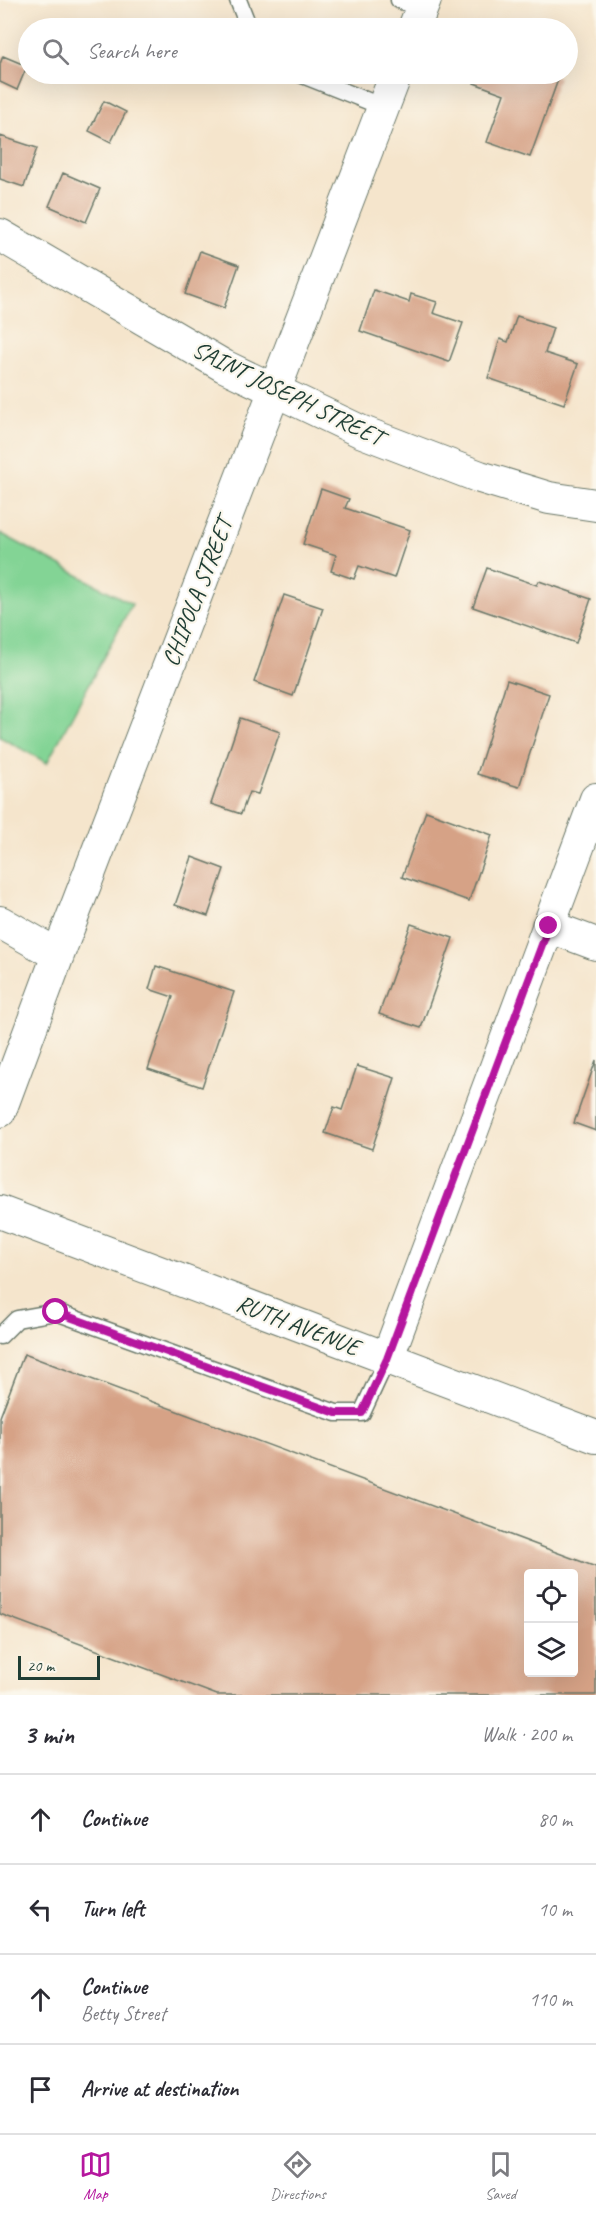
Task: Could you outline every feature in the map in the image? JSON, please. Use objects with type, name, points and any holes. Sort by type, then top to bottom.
[{"type":"street","name":"CHIPOLA STREET","points":[[0,1112],[392,84]]},
{"type":"street","name":"SAINT JOSEPH STREET","points":[[0,235],[224,366],[360,431],[480,477],[549,498],[596,505]]},
{"type":"street","points":[[387,1359],[596,799]]},
{"type":"street","points":[[0,922],[58,955]]},
{"type":"street","points":[[549,926],[596,944]]},
{"type":"street","name":"RUTH AVENUE","points":[[0,1212],[596,1437]]},
{"type":"lane","points":[[238,0],[245,18]]},
{"type":"lane","points":[[325,84],[383,107]]},
{"type":"lane","points":[[0,1336],[17,1319],[56,1312],[336,1413],[362,1413],[387,1359]]},
{"type":"green space","points":[[0,533],[132,604],[47,763],[0,737]]},
{"type":"building","points":[[3,56],[18,62],[20,84],[17,90],[0,82],[0,64]]},
{"type":"building","points":[[477,84],[556,84],[530,157],[487,142],[504,94]]},
{"type":"building","points":[[104,101],[126,112],[111,142],[89,131]]},
{"type":"building","points":[[0,136],[37,148],[24,187],[0,179]]},
{"type":"building","points":[[63,173],[100,189],[86,222],[49,206]]},
{"type":"building","points":[[200,251],[239,265],[224,308],[185,294]]},
{"type":"building","points":[[374,290],[409,302],[411,294],[437,302],[433,313],[463,323],[449,362],[360,331]]},
{"type":"building","points":[[517,316],[553,328],[545,353],[578,364],[564,404],[488,378],[500,339],[508,342]]},
{"type":"building","points":[[321,489],[349,499],[345,508],[410,530],[394,578],[359,566],[354,579],[331,571],[336,555],[303,544]]},
{"type":"building","points":[[487,568],[537,585],[539,581],[591,599],[576,643],[473,607]]},
{"type":"building","points":[[284,595],[323,608],[293,696],[254,682]]},
{"type":"building","points":[[507,680],[549,694],[519,787],[477,774]]},
{"type":"building","points":[[240,718],[280,732],[258,794],[249,792],[241,814],[211,804]]},
{"type":"building","points":[[426,811],[492,835],[469,901],[402,877]]},
{"type":"building","points":[[192,857],[224,869],[208,916],[175,905]]},
{"type":"building","points":[[411,924],[453,938],[421,1028],[379,1014]]},
{"type":"building","points":[[156,966],[234,992],[202,1087],[148,1069],[173,997],[149,989]]},
{"type":"building","points":[[596,1060],[596,1131],[574,1123]]},
{"type":"building","points":[[357,1066],[395,1078],[372,1149],[325,1133],[334,1107],[342,1110]]},
{"type":"building","points":[[24,1354],[596,1567],[596,1695],[217,1695],[0,1614],[0,1417]]},
{"type":"route","points":[[56,1312],[336,1413],[362,1413],[387,1359],[549,926]]}]
